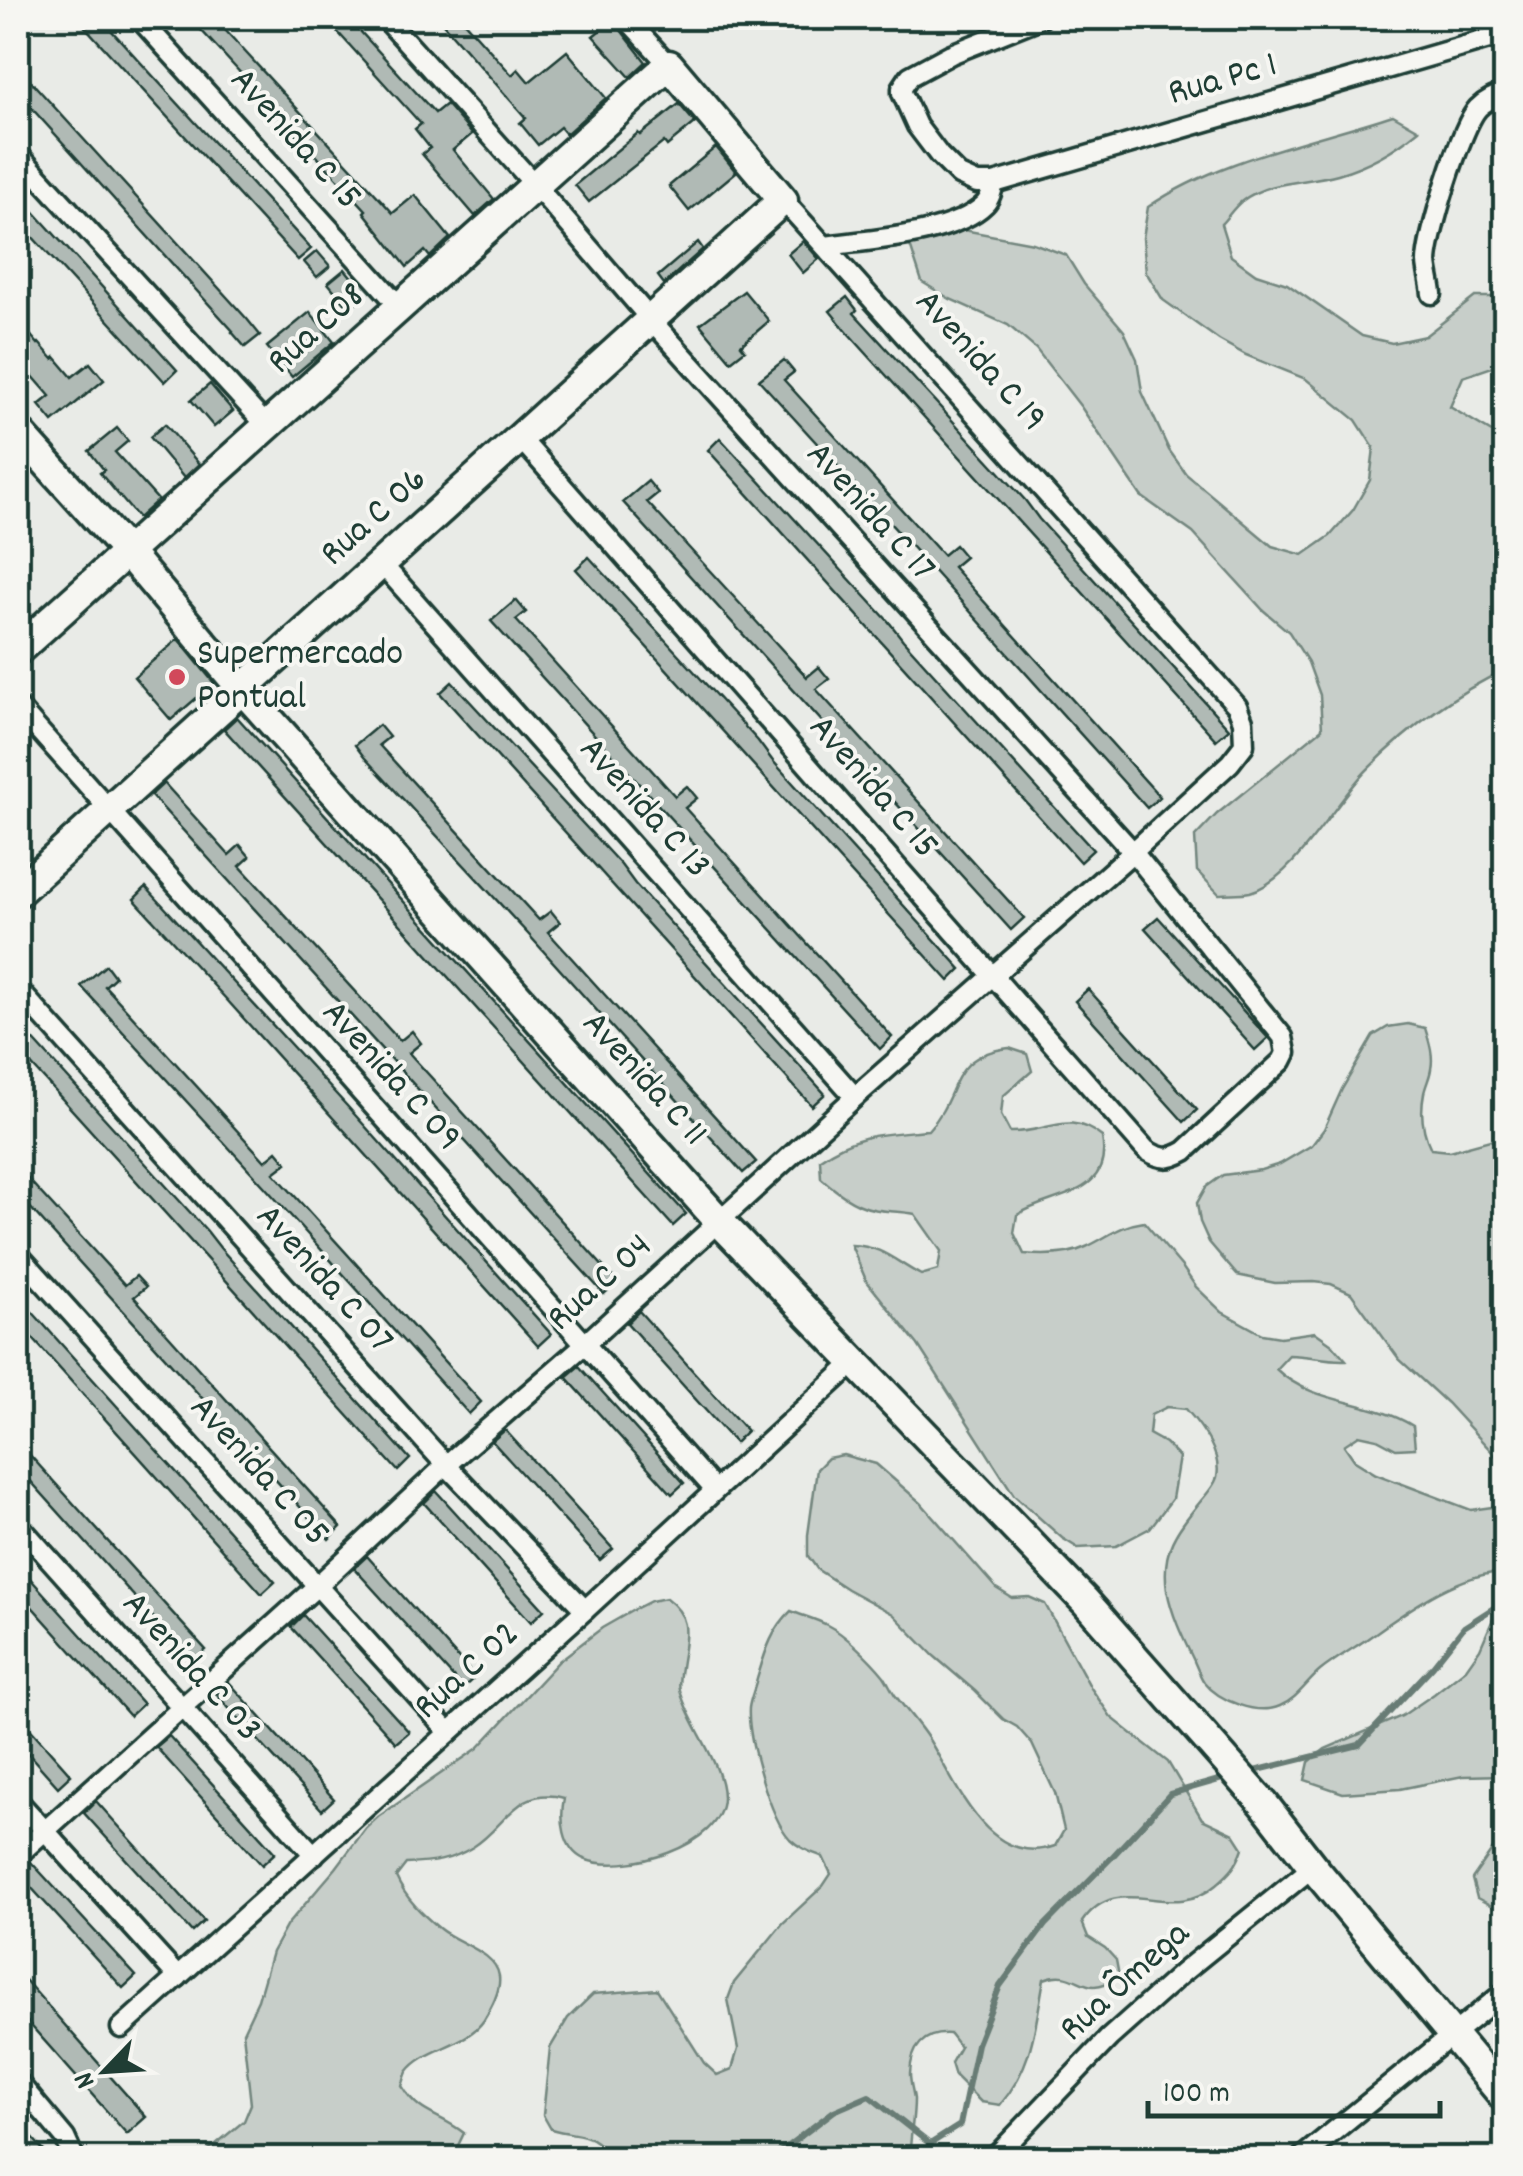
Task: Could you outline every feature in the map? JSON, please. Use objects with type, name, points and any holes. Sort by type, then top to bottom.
[{"type":"street","name":"Avenida C 15","points":[[140,18],[400,307]]},
{"type":"street","name":"Avenida C 17","points":[[384,18],[650,320],[1134,852],[1276,1027],[1286,1045],[1282,1061],[1185,1151]]},
{"type":"street","name":"Avenida C 19","points":[[626,18],[1237,706],[1243,721],[1244,745],[1230,763]]},
{"type":"street","name":"Rua Pc 1","points":[[1041,18],[951,54],[904,83],[902,93],[916,126],[958,175],[994,183],[1506,34]]},
{"type":"street","name":"Rua C08","points":[[18,650],[669,65]]},
{"type":"street","points":[[1432,294],[1430,243],[1453,162],[1475,112],[1506,92]]},
{"type":"street","points":[[18,154],[267,426]]},
{"type":"street","points":[[825,246],[925,232],[954,222],[985,204],[994,183]]},
{"type":"street","name":"Rua C 06","points":[[18,892],[784,200]]},
{"type":"street","name":"Avenida C 11","points":[[18,432],[242,689],[719,1221],[1085,1601],[1264,1804],[1312,1868],[1506,2098]]},
{"type":"street","name":"Avenida C 15","points":[[520,438],[1146,1150],[1172,1159],[1185,1151]]},
{"type":"street","name":"Avenida C 13","points":[[381,563],[855,1097]]},
{"type":"street","name":"Avenida C 09","points":[[18,708],[714,1489]]},
{"type":"street","name":"Rua C 04","points":[[18,1856],[446,1465],[1230,763]]},
{"type":"street","name":"Avenida C 07","points":[[18,989],[446,1465],[586,1610]]},
{"type":"street","name":"Avenida C 05","points":[[18,1254],[449,1732]]},
{"type":"street","name":"Rua C 02","points":[[122,2028],[856,1362]]},
{"type":"street","name":"Avenida C 03","points":[[18,1524],[314,1855]]},
{"type":"street","points":[[18,1800],[178,1977]]},
{"type":"street","name":"Rua Ômega","points":[[994,2158],[1109,2038],[1312,1868]]},
{"type":"street","points":[[1301,2158],[1506,1991]]},
{"type":"street","points":[[18,2082],[65,2138],[74,2158]]},
{"type":"shaded area","points":[[1393,115],[1419,130],[1360,166],[1253,194],[1239,203],[1221,224],[1231,256],[1256,274],[1287,284],[1362,336],[1392,343],[1425,336],[1475,297],[1505,297],[1505,374],[1492,367],[1463,377],[1450,407],[1505,440],[1505,670],[1450,701],[1382,755],[1282,873],[1250,892],[1219,894],[1197,871],[1195,837],[1217,814],[1322,729],[1320,695],[1308,662],[1289,632],[1263,610],[1193,533],[1141,496],[1036,349],[1008,325],[922,282],[908,239],[937,225],[1033,243],[1066,255],[1084,284],[1124,331],[1137,359],[1142,392],[1169,450],[1186,474],[1272,546],[1303,555],[1330,536],[1353,510],[1370,480],[1374,448],[1356,420],[1306,379],[1246,355],[1163,300],[1146,272],[1143,238],[1148,207],[1236,163]]},
{"type":"shaded area","points":[[1408,1024],[1425,1028],[1431,1048],[1432,1064],[1422,1115],[1431,1149],[1450,1151],[1490,1140],[1505,1146],[1505,1466],[1447,1403],[1399,1359],[1351,1293],[1331,1284],[1275,1283],[1237,1275],[1209,1242],[1200,1222],[1197,1203],[1206,1187],[1223,1175],[1280,1164],[1312,1145],[1373,1036],[1388,1027]]},
{"type":"shaded area","points":[[1009,1048],[1027,1054],[1032,1071],[1003,1096],[1001,1115],[1010,1132],[1068,1123],[1102,1137],[1103,1157],[1089,1182],[1017,1215],[1014,1233],[1024,1254],[1071,1252],[1144,1222],[1196,1287],[1222,1312],[1262,1334],[1280,1337],[1315,1332],[1346,1360],[1289,1355],[1276,1369],[1307,1389],[1413,1426],[1415,1448],[1396,1449],[1359,1435],[1344,1445],[1355,1461],[1376,1474],[1471,1510],[1492,1507],[1505,1497],[1505,1572],[1449,1587],[1325,1667],[1286,1703],[1271,1709],[1250,1708],[1219,1695],[1204,1682],[1178,1627],[1167,1590],[1166,1563],[1172,1542],[1212,1487],[1218,1468],[1204,1432],[1186,1409],[1167,1407],[1151,1415],[1149,1434],[1179,1457],[1172,1499],[1150,1528],[1116,1546],[1078,1548],[1014,1495],[918,1345],[866,1280],[851,1245],[880,1251],[921,1275],[938,1270],[941,1251],[915,1214],[866,1207],[839,1192],[821,1178],[820,1159],[859,1139],[928,1130],[965,1068],[989,1052]]},
{"type":"shaded area","points":[[843,1455],[876,1464],[921,1503],[996,1588],[1012,1598],[1029,1597],[1045,1604],[1111,1717],[1168,1762],[1202,1819],[1234,1834],[1243,1848],[1229,1873],[1199,1896],[1181,1900],[1112,1899],[1082,1922],[1088,1937],[1116,1960],[1119,1976],[1096,1986],[1066,1976],[1044,1979],[1026,2061],[1000,2105],[981,2102],[955,2076],[951,2063],[960,2047],[950,2034],[941,2034],[926,2039],[913,2056],[910,2149],[895,2155],[841,2145],[810,2146],[782,2158],[611,2158],[591,2138],[551,2129],[543,2115],[550,2048],[568,2018],[593,1994],[657,1989],[704,2063],[717,2075],[732,2069],[738,2049],[728,1999],[734,1983],[783,1923],[831,1874],[823,1857],[797,1845],[782,1829],[761,1776],[749,1721],[749,1708],[766,1651],[791,1611],[834,1629],[879,1670],[928,1738],[963,1798],[993,1834],[1011,1845],[1031,1850],[1055,1846],[1064,1830],[1055,1793],[1032,1744],[1017,1727],[1003,1719],[893,1614],[818,1570],[808,1556],[817,1469],[828,1458]]},
{"type":"shaded area","points":[[666,1598],[681,1613],[686,1629],[680,1690],[721,1784],[719,1814],[707,1830],[668,1853],[645,1860],[601,1863],[584,1859],[567,1841],[562,1815],[564,1798],[534,1797],[513,1810],[473,1847],[441,1860],[406,1864],[396,1877],[421,1912],[447,1934],[491,1960],[499,1976],[495,1999],[477,2029],[414,2064],[402,2086],[423,2109],[464,2133],[452,2158],[199,2158],[244,2121],[251,2104],[243,2032],[258,2000],[272,1952],[287,1925],[366,1828],[478,1748],[559,1661],[602,1628],[651,1601]]},
{"type":"shaded area","points":[[1505,1606],[1505,1775],[1463,1776],[1400,1789],[1343,1793],[1305,1780],[1309,1762],[1325,1749],[1402,1716],[1466,1669],[1480,1649],[1497,1610]]},
{"type":"shaded area","points":[[1505,1841],[1505,1913],[1477,1898],[1472,1879],[1495,1846]]},
{"type":"building","points":[[77,18],[100,18],[311,249],[298,260]]},
{"type":"building","points":[[190,18],[214,18],[393,213],[415,195],[450,238],[430,257],[425,251],[407,267],[366,210]]},
{"type":"building","points":[[325,18],[348,18],[435,113],[446,104],[472,134],[453,150],[494,199],[475,216],[422,154],[430,148],[415,129],[421,124]]},
{"type":"building","points":[[438,18],[461,18],[512,75],[518,69],[529,82],[567,51],[606,98],[566,134],[560,127],[538,145],[520,123],[526,118]]},
{"type":"building","points":[[613,20],[646,62],[630,77],[593,36]]},
{"type":"building","points":[[18,67],[260,335],[245,347],[18,93]]},
{"type":"building","points":[[679,104],[695,123],[667,146],[664,142],[589,202],[575,185]]},
{"type":"building","points":[[716,147],[736,172],[689,211],[669,186]]},
{"type":"building","points":[[18,194],[177,370],[165,382],[18,221]]},
{"type":"building","points":[[803,241],[819,259],[803,273],[788,254]]},
{"type":"building","points":[[698,242],[703,249],[664,284],[658,276]]},
{"type":"building","points":[[317,251],[330,266],[317,277],[304,262]]},
{"type":"building","points":[[345,269],[366,295],[349,308],[328,283]]},
{"type":"building","points":[[744,291],[769,321],[741,345],[745,350],[731,361],[700,324]]},
{"type":"building","points":[[847,297],[857,310],[854,313],[1229,729],[1216,740],[848,333],[830,311]]},
{"type":"building","points":[[310,312],[334,342],[292,377],[267,347]]},
{"type":"building","points":[[18,320],[72,377],[90,363],[104,380],[53,422],[39,405],[50,396],[18,359]]},
{"type":"building","points":[[784,360],[794,372],[784,380],[943,555],[955,545],[965,557],[953,567],[1160,797],[1147,808],[759,380]]},
{"type":"building","points":[[210,384],[233,411],[214,427],[191,400]]},
{"type":"building","points":[[165,424],[199,464],[184,478],[150,437]]},
{"type":"building","points":[[117,428],[128,441],[115,452],[158,500],[138,518],[100,473],[104,470],[89,451]]},
{"type":"building","points":[[720,438],[1093,850],[1080,862],[708,450]]},
{"type":"building","points":[[648,481],[658,493],[647,502],[807,677],[819,667],[829,679],[816,689],[1024,918],[1011,930],[623,502]]},
{"type":"building","points":[[589,557],[961,969],[949,981],[576,569]]},
{"type":"building","points":[[516,600],[526,612],[516,620],[675,796],[687,786],[697,798],[685,808],[892,1037],[880,1049],[491,621]]},
{"type":"building","name":"Supermercado Pontual","points":[[178,639],[214,683],[171,720],[134,677]]},
{"type":"building","points":[[452,682],[825,1094],[812,1106],[440,693]]},
{"type":"building","points":[[237,717],[686,1214],[673,1226],[224,729]]},
{"type":"building","points":[[379,725],[389,737],[379,745],[539,920],[551,911],[560,922],[548,932],[756,1162],[743,1173],[364,757],[355,745]]},
{"type":"building","points":[[164,783],[229,855],[240,845],[250,857],[240,866],[400,1041],[412,1031],[421,1043],[409,1053],[617,1282],[604,1294],[151,795]]},
{"type":"building","points":[[146,887],[551,1334],[538,1346],[134,899]]},
{"type":"building","points":[[1158,917],[1268,1038],[1255,1050],[1145,928]]},
{"type":"building","points":[[106,965],[115,977],[105,986],[265,1161],[277,1151],[287,1163],[274,1173],[481,1402],[469,1414],[81,986]]},
{"type":"building","points":[[1088,989],[1197,1110],[1184,1122],[1075,1001]]},
{"type":"building","points":[[18,1023],[410,1459],[398,1471],[18,1050]]},
{"type":"building","points":[[18,1168],[125,1285],[136,1276],[146,1287],[134,1297],[341,1527],[329,1539],[18,1194]]},
{"type":"building","points":[[18,1296],[275,1582],[262,1594],[18,1322]]},
{"type":"building","points":[[639,1311],[747,1431],[735,1443],[627,1323]]},
{"type":"building","points":[[579,1366],[684,1483],[672,1494],[566,1377]]},
{"type":"building","points":[[505,1430],[613,1549],[600,1560],[492,1441]]},
{"type":"building","points":[[18,1442],[206,1650],[193,1662],[18,1467]]},
{"type":"building","points":[[436,1491],[544,1610],[531,1622],[424,1503]]},
{"type":"building","points":[[367,1556],[475,1677],[463,1688],[354,1568]]},
{"type":"building","points":[[18,1565],[143,1704],[130,1716],[18,1591]]},
{"type":"building","points":[[303,1615],[409,1732],[396,1743],[291,1627]]},
{"type":"building","points":[[229,1682],[334,1799],[322,1810],[216,1694]]},
{"type":"building","points":[[18,1715],[71,1775],[58,1787],[18,1742]]},
{"type":"building","points":[[169,1736],[275,1853],[262,1865],[156,1747]]},
{"type":"building","points":[[96,1801],[204,1921],[192,1932],[84,1813]]},
{"type":"building","points":[[30,1861],[136,1976],[123,1988],[18,1873],[18,1867]]},
{"type":"building","points":[[18,1972],[146,2117],[127,2134],[18,2011]]},
{"type":"building","points":[[18,2121],[50,2158],[18,2158]]},
{"type":"waterway","points":[[1246,1773],[1359,1745],[1464,1627],[1506,1600]]},
{"type":"waterway","points":[[772,2158],[834,2111],[869,2096],[930,2144],[960,2125],[977,2044],[1000,1986],[1045,1925],[1170,1794],[1229,1777]]},
{"type":"place","name":"Supermercado Pontual","points":[[177,677]]}]
